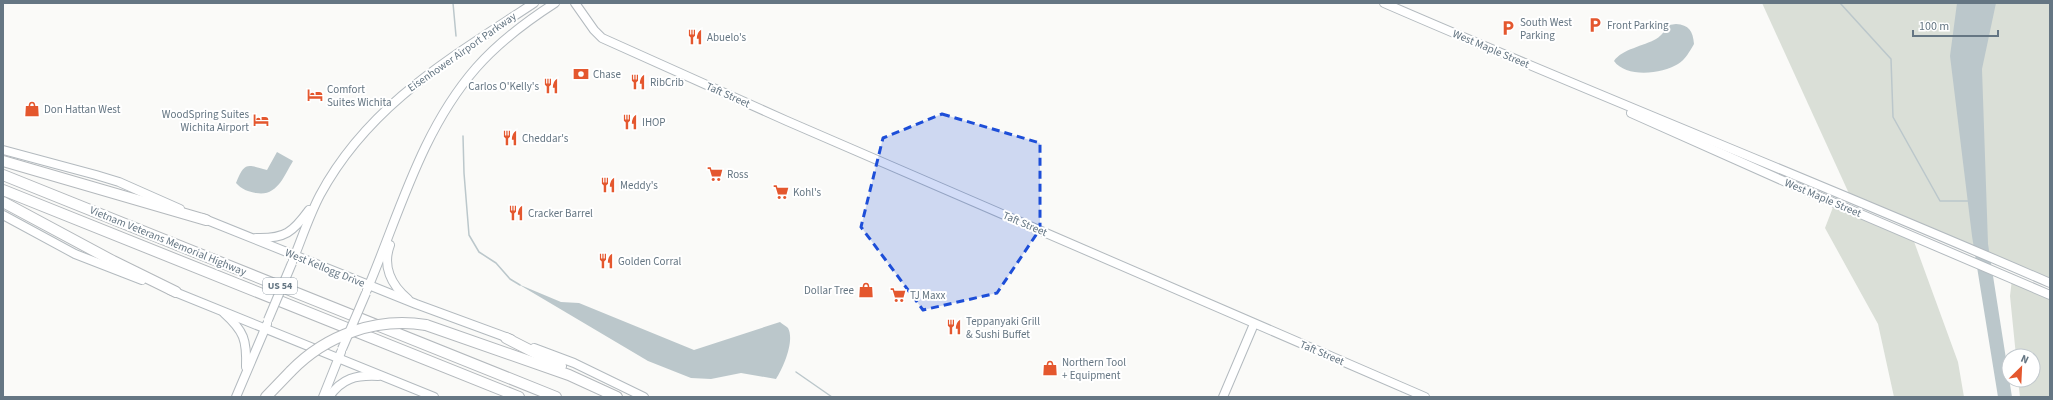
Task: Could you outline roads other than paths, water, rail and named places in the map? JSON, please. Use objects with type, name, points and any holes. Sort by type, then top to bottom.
[{"type":"highway","points":[[3,161],[206,220]]},
{"type":"highway","name":"Vietnam Veterans Memorial Highway","points":[[3,175],[556,397]]},
{"type":"highway","name":"Vietnam Veterans Memorial Highway","points":[[3,190],[519,397]]},
{"type":"highway","points":[[3,202],[113,261],[176,292]]},
{"type":"highway","points":[[266,397],[301,362],[329,342],[355,330],[392,324],[426,325],[569,374],[613,395]]},
{"type":"highway","points":[[506,338],[613,395]]},
{"type":"main road","name":"Eisenhower Airport Parkway","points":[[236,397],[320,195],[338,164],[360,136],[384,110],[440,65],[534,3]]},
{"type":"main road","name":"Eisenhower Airport Parkway","points":[[323,397],[398,212],[433,131],[459,89],[476,68],[498,46],[556,3]]},
{"type":"main road","name":"Taft Street","points":[[575,3],[598,35],[625,49],[1254,324],[1426,397]]},
{"type":"main road","name":"West Maple Street","points":[[1384,3],[1599,95],[1843,194],[2050,283]]},
{"type":"main road","name":"West Maple Street","points":[[1599,95],[1627,111],[1668,130],[2050,295]]},
{"type":"main road","name":"West Kellogg Drive","points":[[3,150],[119,182],[250,238],[293,260],[367,289],[416,304],[574,363],[644,397]]},
{"type":"main road","points":[[250,238],[270,238],[284,235],[292,230],[320,195]]},
{"type":"main road","points":[[398,212],[396,227],[388,249],[388,272],[398,290],[416,304]]},
{"type":"main road","points":[[3,215],[75,254],[220,309],[267,324],[340,353],[386,376],[434,397]]},
{"type":"main road","points":[[220,309],[235,323],[245,339],[246,369],[242,382]]},
{"type":"main road","points":[[1223,397],[1254,324]]},
{"type":"main road","points":[[329,397],[340,384],[350,379],[361,375],[386,376]]},
{"type":"waterway","points":[[453,3],[456,36]]},
{"type":"waterway","points":[[1840,3],[1891,59],[1893,117],[1940,201],[1968,201]]},
{"type":"waterway","points":[[463,136],[464,173],[469,235],[479,252],[496,263],[510,279],[520,285]]},
{"type":"waterway","points":[[796,372],[832,397]]},
{"type":"place","name":"Front Parking","points":[[1595,25]]},
{"type":"place","name":"South West Parking","points":[[1508,28]]},
{"type":"place","name":"Abuelo's","points":[[695,37]]},
{"type":"place","name":"Chase","points":[[581,74]]},
{"type":"place","name":"RibCrib","points":[[638,82]]},
{"type":"place","name":"Carlos O'Kelly's","points":[[551,86]]},
{"type":"place","name":"Comfort Suites Wichita","points":[[315,95]]},
{"type":"place","name":"Don Hattan West","points":[[32,109]]},
{"type":"place","name":"WoodSpring Suites Wichita Airport","points":[[261,120]]},
{"type":"place","name":"IHOP","points":[[630,122]]},
{"type":"place","name":"Cheddar's","points":[[510,138]]},
{"type":"place","name":"Ross","points":[[715,174]]},
{"type":"place","name":"Meddy's","points":[[608,185]]},
{"type":"place","name":"Kohl's","points":[[781,192]]},
{"type":"place","name":"Cracker Barrel","points":[[516,213]]},
{"type":"place","name":"Golden Corral","points":[[606,261]]},
{"type":"place","name":"Dollar Tree","points":[[866,290]]},
{"type":"place","name":"TJ Maxx","points":[[898,295]]},
{"type":"place","name":"Teppanyaki Grill & Sushi Buffet","points":[[954,327]]},
{"type":"place","name":"Northern Tool + Equipment","points":[[1050,368]]}]
